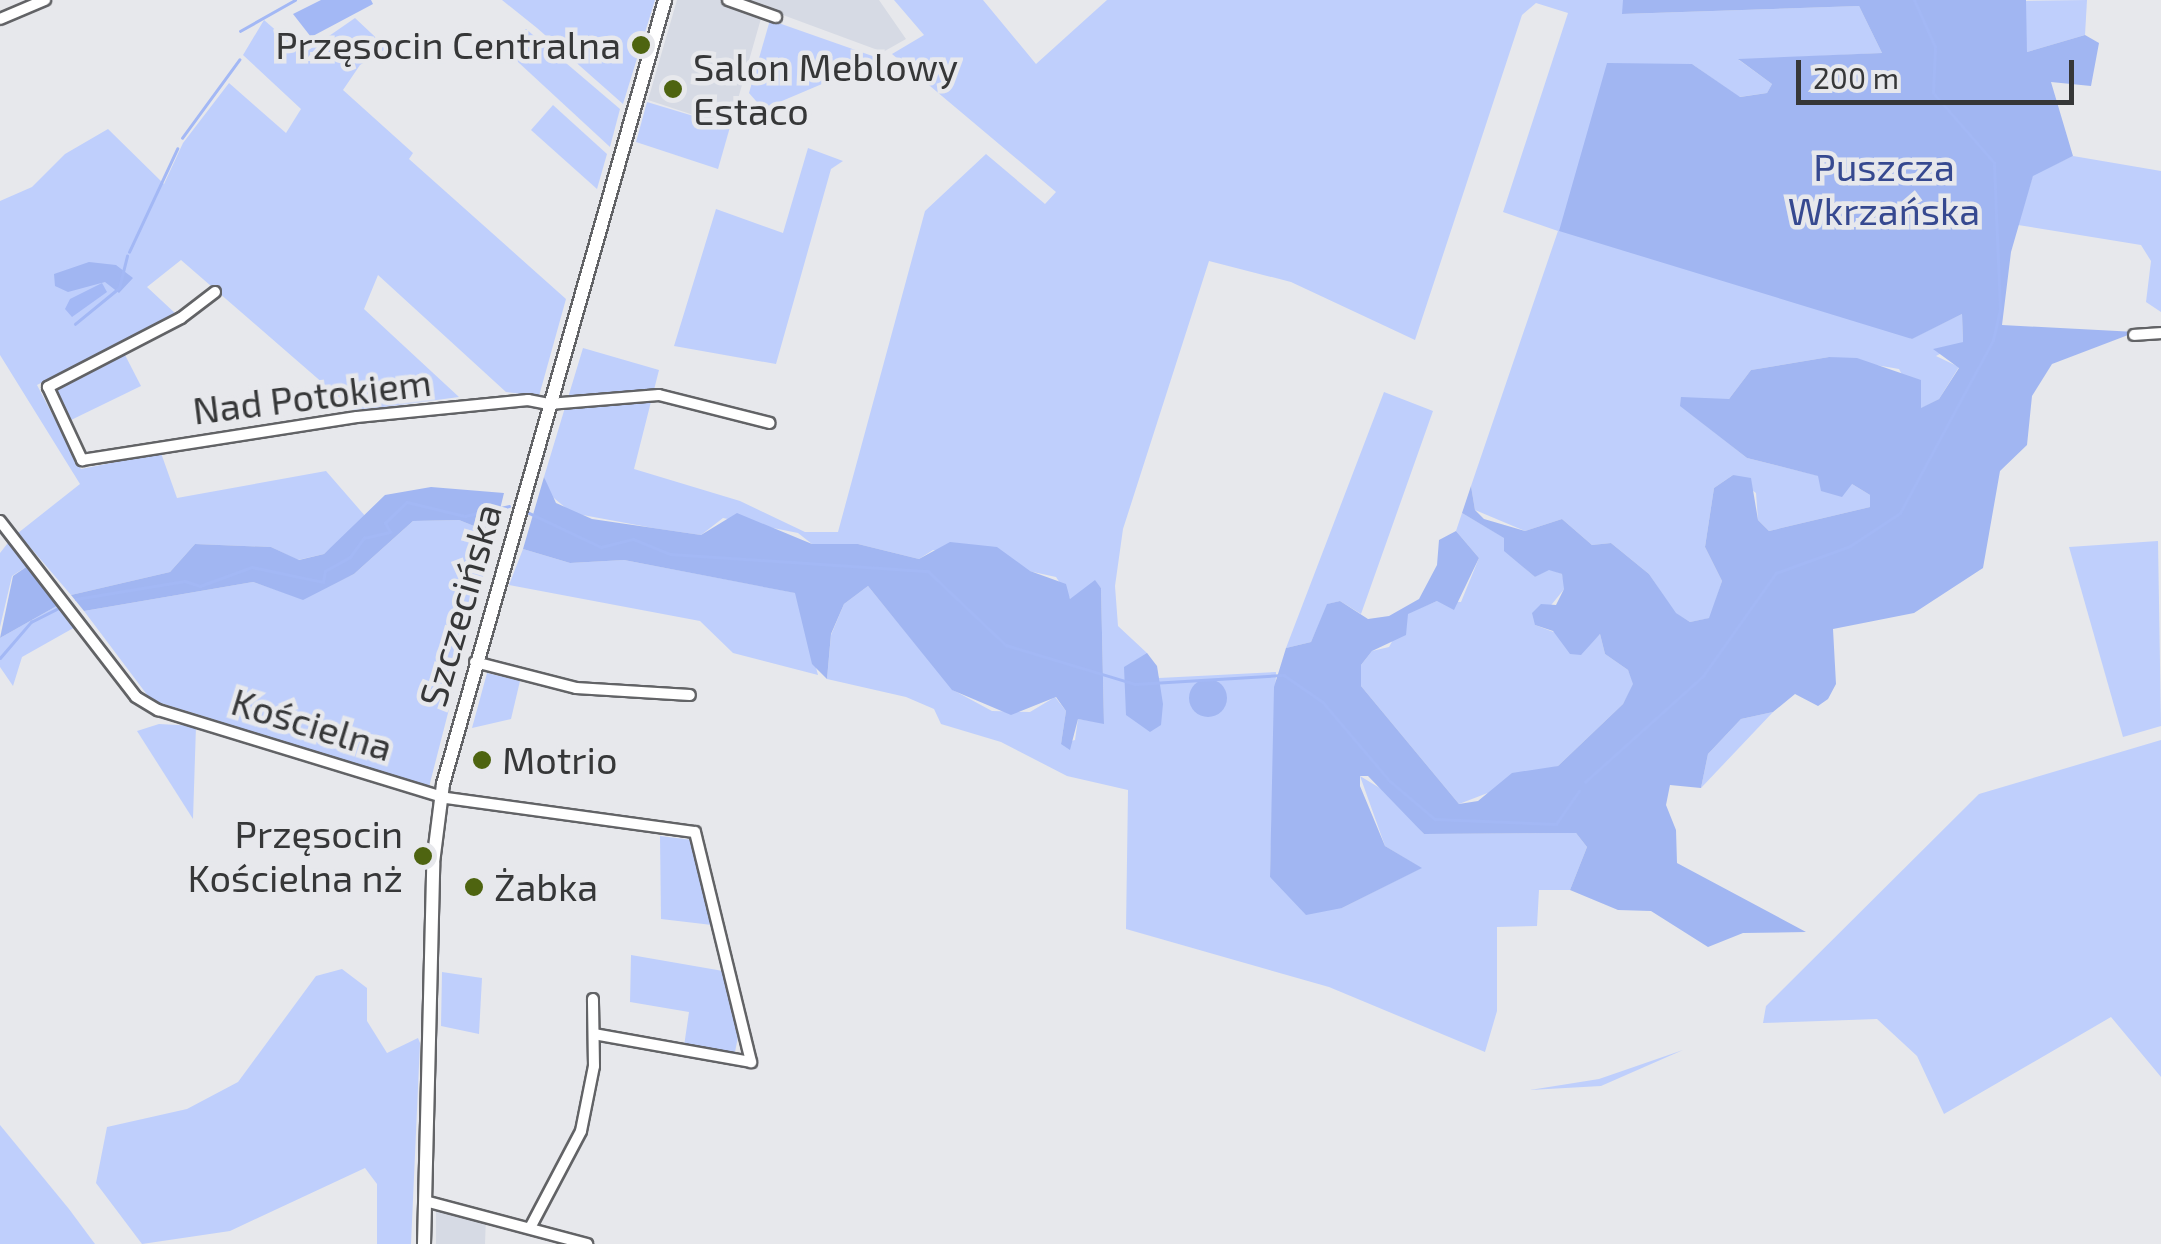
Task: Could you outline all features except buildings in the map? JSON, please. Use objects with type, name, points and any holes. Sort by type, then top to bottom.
[{"type":"street","points":[[0,19],[45,0]]},
{"type":"street","name":"Szczecińska","points":[[424,1244],[440,796],[665,0]]},
{"type":"street","points":[[728,0],[776,17]]},
{"type":"street","name":"Nad Potokiem","points":[[215,292],[181,318],[48,387],[82,460],[356,416],[528,400],[549,404],[658,394],[770,423]]},
{"type":"street","points":[[2134,335],[2161,333]]},
{"type":"street","name":"Kościelna","points":[[0,520],[146,705],[440,796],[695,832],[751,1062],[594,1034]]},
{"type":"street","points":[[475,662],[576,688],[690,696]]},
{"type":"street","points":[[531,1226],[581,1131],[594,1034],[593,999]]},
{"type":"street","points":[[425,1201],[588,1244]]},
{"type":"shaded area","points":[[321,0],[371,0],[373,4],[311,37],[293,14]]},
{"type":"shaded area","points":[[502,0],[655,0],[623,104],[537,28]]},
{"type":"shaded area","points":[[677,0],[879,0],[906,39],[883,52],[764,8],[730,127],[648,100]]},
{"type":"shaded area","points":[[894,0],[983,0],[1036,64],[1107,0],[1623,0],[1623,14],[1859,6],[1882,53],[1739,60],[1772,84],[1767,93],[1739,97],[1692,64],[1911,339],[1962,314],[1963,342],[1936,356],[1959,367],[1939,399],[1920,409],[1899,369],[1829,357],[1751,370],[1729,399],[1681,406],[1747,458],[1852,484],[1870,495],[1870,507],[1769,531],[1758,520],[1756,493],[1733,475],[1714,488],[1705,547],[1722,581],[1710,618],[1690,622],[1675,613],[1649,574],[1611,543],[1592,545],[1562,519],[1525,531],[1475,510],[1471,486],[1558,231],[1503,212],[1568,13],[1536,3],[1522,15],[1415,340],[1291,282],[1209,261],[1123,529],[1115,586],[1118,626],[1147,653],[1159,678],[1276,672],[1270,877],[1342,908],[1421,868],[1385,846],[1360,776],[1388,793],[1424,834],[1576,833],[1587,847],[1570,890],[1539,890],[1537,926],[1497,927],[1497,1011],[1485,1052],[1329,987],[1126,929],[1128,790],[1067,776],[1001,742],[941,724],[934,709],[906,697],[827,679],[831,635],[844,604],[868,586],[953,690],[992,711],[1030,712],[1055,697],[1066,711],[1061,744],[1075,740],[1078,719],[1104,723],[1101,588],[1095,581],[1071,600],[1056,577],[933,550],[919,559],[858,544],[812,544],[798,533],[723,518],[701,535],[653,528],[572,513],[549,494],[544,477],[583,348],[659,370],[634,469],[740,501],[805,532],[838,532],[925,211],[986,154],[1045,204],[1056,192],[892,54],[924,35]]},
{"type":"shaded area","points":[[2087,0],[2085,35],[2027,52],[2021,1]]},
{"type":"shaded area","points":[[355,18],[387,48],[360,65],[343,90],[413,153],[409,159],[566,299],[539,396],[506,392],[378,275],[364,309],[459,397],[355,411],[181,260],[147,287],[176,314],[37,385],[81,469],[161,453],[177,498],[326,471],[366,517],[324,554],[298,560],[271,547],[195,544],[170,572],[71,595],[18,533],[80,484],[0,355],[0,201],[32,187],[65,154],[108,129],[164,184],[183,143],[229,83],[286,133],[301,109],[243,55],[264,20],[303,54]]},
{"type":"shaded area","points":[[770,20],[881,59],[763,109],[749,93]]},
{"type":"shaded area","points":[[526,29],[620,109],[610,147],[505,50]]},
{"type":"shaded area","points":[[647,102],[730,127],[718,169],[636,142]]},
{"type":"shaded area","points":[[553,105],[607,154],[597,189],[531,130]]},
{"type":"shaded area","points":[[808,148],[843,161],[831,169],[776,364],[674,346],[716,209],[783,233]]},
{"type":"shaded area","points":[[2073,156],[2161,171],[2161,312],[2146,302],[2151,261],[2141,245],[2018,225],[2033,175]]},
{"type":"shaded area","points":[[102,283],[107,292],[72,317],[65,309],[70,299]]},
{"type":"shaded area","points":[[125,355],[141,386],[69,421],[54,396],[57,388]]},
{"type":"shaded area","points":[[1384,392],[1433,411],[1361,614],[1340,601],[1328,604],[1311,642],[1286,648]]},
{"type":"shaded area","points":[[1462,513],[1505,538],[1505,551],[1535,577],[1549,569],[1562,574],[1565,588],[1535,625],[1588,645],[1600,634],[1605,654],[1628,670],[1634,684],[1623,704],[1558,766],[1459,804],[1361,686],[1361,665],[1372,651],[1389,647],[1408,613],[1437,601],[1461,602],[1479,558],[1456,531]]},
{"type":"shaded area","points":[[459,520],[494,534],[429,787],[151,700],[84,611],[253,582],[303,599],[354,574],[413,521]]},
{"type":"shaded area","points":[[11,539],[32,563],[12,576],[0,627],[0,553]]},
{"type":"shaded area","points":[[2158,541],[2161,726],[2123,737],[2069,547]]},
{"type":"shaded area","points":[[523,549],[570,563],[624,560],[796,593],[818,675],[733,653],[700,621],[509,585]]},
{"type":"shaded area","points":[[62,603],[77,626],[22,657],[13,686],[0,667],[0,638]]},
{"type":"shaded area","points":[[487,673],[520,681],[511,719],[472,728]]},
{"type":"shaded area","points":[[1773,712],[1701,788],[1708,754],[1741,719]]},
{"type":"shaded area","points":[[159,724],[196,726],[193,819],[137,731]]},
{"type":"shaded area","points":[[2161,740],[2161,1077],[2111,1017],[1944,1114],[1917,1056],[1877,1019],[1763,1023],[1766,1006],[1979,794]]},
{"type":"shaded area","points":[[660,836],[693,840],[712,925],[661,919]]},
{"type":"shaded area","points":[[631,955],[723,971],[738,1037],[733,1062],[683,1053],[689,1012],[630,1002]]},
{"type":"shaded area","points":[[342,969],[367,988],[367,1021],[387,1053],[418,1038],[420,1043],[411,1244],[377,1244],[377,1184],[365,1168],[230,1231],[142,1244],[96,1183],[107,1127],[187,1109],[238,1082],[316,976]]},
{"type":"shaded area","points":[[442,972],[482,978],[479,1034],[441,1026]]},
{"type":"shaded area","points":[[1683,1050],[1601,1086],[1530,1090],[1599,1079]]},
{"type":"shaded area","points":[[0,1125],[69,1209],[95,1244],[0,1244]]},
{"type":"shaded area","points":[[436,1201],[486,1216],[485,1244],[436,1244]]},
{"type":"green space","name":"Puszcza Wkrzańska","points":[[1623,0],[2026,0],[2027,52],[2085,35],[2099,43],[2091,86],[2051,82],[2073,156],[2033,176],[2011,252],[2002,325],[2136,332],[2052,364],[2032,396],[2027,445],[2000,471],[1983,568],[1914,613],[1833,629],[1836,684],[1828,699],[1818,706],[1795,694],[1773,712],[1741,719],[1708,754],[1701,788],[1670,785],[1666,805],[1676,830],[1677,863],[1806,932],[1743,933],[1708,947],[1651,911],[1618,910],[1570,890],[1587,847],[1576,833],[1424,834],[1368,776],[1360,776],[1360,786],[1385,846],[1422,868],[1342,908],[1306,915],[1270,877],[1274,687],[1286,648],[1311,642],[1327,604],[1340,601],[1368,619],[1389,616],[1419,599],[1437,565],[1439,540],[1456,531],[1479,558],[1454,610],[1437,601],[1408,614],[1406,635],[1372,651],[1361,665],[1361,686],[1459,804],[1478,801],[1512,773],[1558,766],[1623,704],[1633,684],[1628,670],[1605,654],[1600,634],[1581,655],[1570,654],[1553,631],[1535,625],[1532,613],[1541,604],[1556,605],[1564,589],[1562,574],[1549,570],[1535,577],[1504,551],[1504,538],[1462,513],[1471,486],[1475,510],[1484,519],[1525,531],[1562,519],[1592,545],[1611,543],[1649,574],[1676,613],[1690,622],[1709,618],[1722,581],[1705,547],[1714,488],[1733,475],[1751,478],[1758,520],[1769,531],[1870,507],[1870,495],[1852,484],[1842,497],[1821,491],[1818,476],[1747,458],[1680,406],[1681,397],[1729,399],[1751,370],[1829,357],[1857,358],[1921,380],[1921,408],[1939,399],[1959,368],[1933,349],[1963,342],[1962,314],[1912,339],[1559,231],[1607,63],[1692,64],[1740,97],[1767,93],[1772,84],[1738,59],[1882,53],[1859,6],[1622,14]]},
{"type":"green space","points":[[89,262],[116,265],[133,278],[119,293],[105,282],[68,292],[55,286],[54,274]]},
{"type":"green space","points":[[544,477],[556,503],[592,519],[701,535],[737,513],[812,544],[858,544],[919,559],[950,542],[997,547],[1030,571],[1066,584],[1070,599],[1095,580],[1101,588],[1104,724],[1078,719],[1070,750],[1061,744],[1066,711],[1056,697],[1011,715],[952,690],[868,586],[844,604],[831,634],[827,679],[812,664],[795,593],[624,560],[570,563],[523,549]]},
{"type":"green space","points":[[431,487],[504,493],[494,534],[459,520],[413,521],[354,574],[303,600],[253,582],[84,611],[71,595],[170,572],[195,544],[271,547],[299,560],[324,554],[385,495]]},
{"type":"green space","points":[[32,563],[62,603],[0,638],[13,576]]},
{"type":"green space","points":[[1147,653],[1157,666],[1163,704],[1161,725],[1150,732],[1126,715],[1124,667]]},
{"type":"green space","points":[[1208,679],[1221,685],[1227,698],[1221,711],[1208,717],[1195,711],[1189,698],[1195,685]]},
{"type":"waterway","points":[[240,31],[295,0]]},
{"type":"waterway","points":[[1585,782],[1703,676],[1776,573],[1850,546],[1900,513],[1993,340],[2000,309],[1994,163],[1933,93],[1935,47],[1914,0]]},
{"type":"waterway","points":[[182,138],[239,60]]},
{"type":"waterway","points":[[129,252],[177,149]]},
{"type":"waterway","points":[[75,324],[119,288],[127,256]]},
{"type":"waterway","points":[[76,599],[185,581],[200,586],[252,567],[323,582],[325,571],[350,557],[364,538],[390,532],[385,523],[407,502],[465,516],[509,506]]},
{"type":"waterway","points":[[527,512],[601,547],[633,539],[670,554],[928,571],[1006,645],[1135,684],[1284,675],[1323,702],[1390,781],[1435,819],[1556,824],[1579,791]]},
{"type":"waterway","points":[[0,658],[31,622],[61,607]]},
{"type":"place","name":"Przęsocin Centralna","points":[[641,45]]},
{"type":"place","name":"Salon Meblowy Estaco","points":[[673,89]]},
{"type":"place","name":"Motrio","points":[[482,760]]},
{"type":"place","name":"Przęsocin Kościelna nż","points":[[423,856]]},
{"type":"place","name":"Żabka","points":[[474,887]]}]
